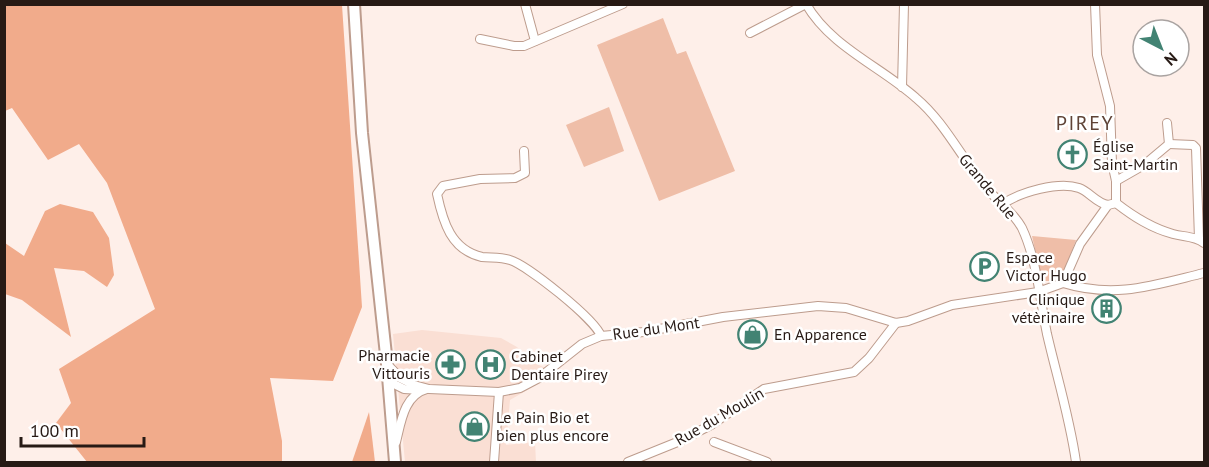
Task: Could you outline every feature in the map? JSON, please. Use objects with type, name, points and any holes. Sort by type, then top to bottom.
[{"type":"main road","points":[[354,4],[362,133],[387,364],[395,462]]},
{"type":"street","points":[[525,4],[535,41]]},
{"type":"street","points":[[480,39],[524,46],[623,4]]},
{"type":"street","points":[[750,33],[806,4]]},
{"type":"street","name":"Grande Rue","points":[[806,4],[824,29],[852,52],[916,97],[992,194],[1015,216],[1022,229],[1033,266],[1072,435],[1076,462]]},
{"type":"street","points":[[902,87],[904,4]]},
{"type":"street","points":[[1063,283],[1080,244],[1112,204],[1116,181],[1112,163],[1110,106],[1096,55],[1095,4]]},
{"type":"street","points":[[1167,123],[1169,144]]},
{"type":"street","points":[[1003,204],[1018,195],[1029,192],[1054,187],[1073,187],[1082,190],[1100,203],[1112,204],[1146,225],[1202,241],[1196,148],[1193,145],[1169,144],[1144,165],[1116,181]]},
{"type":"street","points":[[524,152],[525,173],[515,178],[480,180],[443,186],[437,194],[443,223],[453,240],[469,252],[510,260],[525,269],[576,308],[598,329],[601,336]]},
{"type":"street","points":[[896,323],[952,305],[1038,292],[1063,283],[1114,291],[1141,289],[1204,273]]},
{"type":"street","name":"Rue du Mont","points":[[388,381],[404,389],[499,392],[519,388],[539,378],[582,344],[601,336],[644,332],[723,317],[818,306],[846,308],[896,323]]},
{"type":"street","name":"Rue du Moulin","points":[[628,462],[680,441],[711,425],[764,389],[854,372],[869,358],[896,323]]},
{"type":"street","points":[[387,364],[408,383],[427,389]]},
{"type":"street","points":[[394,449],[407,405],[413,396],[427,389]]},
{"type":"street","points":[[494,462],[499,392]]},
{"type":"street","points":[[714,442],[767,462]]},
{"type":"shaded area","points":[[5,4],[342,5],[362,307],[333,381],[270,378],[282,441],[282,462],[87,462],[56,423],[71,403],[59,369],[155,309],[107,183],[79,144],[48,160],[12,108],[5,111]]},
{"type":"shaded area","points":[[663,18],[677,54],[686,51],[735,171],[659,201],[597,45]]},
{"type":"shaded area","points":[[609,107],[624,151],[584,167],[566,125]]},
{"type":"shaded area","points":[[60,204],[93,212],[109,238],[114,275],[107,287],[84,271],[54,268],[71,337],[22,300],[5,294],[5,243],[24,256],[45,211]]},
{"type":"shaded area","points":[[1032,236],[1076,240],[1063,275],[1052,281],[1042,281]]},
{"type":"shaded area","points":[[422,330],[501,338],[517,347],[532,362],[557,373],[510,400],[506,445],[535,442],[536,462],[405,462],[393,334]]},
{"type":"shaded area","points":[[369,412],[375,462],[352,462]]},
{"type":"place","name":"Église Saint-Martin","points":[[1072,155]]},
{"type":"place","name":"Espace Victor Hugo","points":[[985,266]]},
{"type":"place","name":"Clinique vétèrinaire","points":[[1106,308]]},
{"type":"place","name":"En Apparence","points":[[753,334]]},
{"type":"place","name":"Pharmacie Vittouris","points":[[451,364]]},
{"type":"place","name":"Cabinet Dentaire Pirey","points":[[490,365]]},
{"type":"place","name":"Le Pain Bio et bien plus encore","points":[[475,426]]},
{"type":"district","name":"PIREY","points":[[1085,123]]}]
